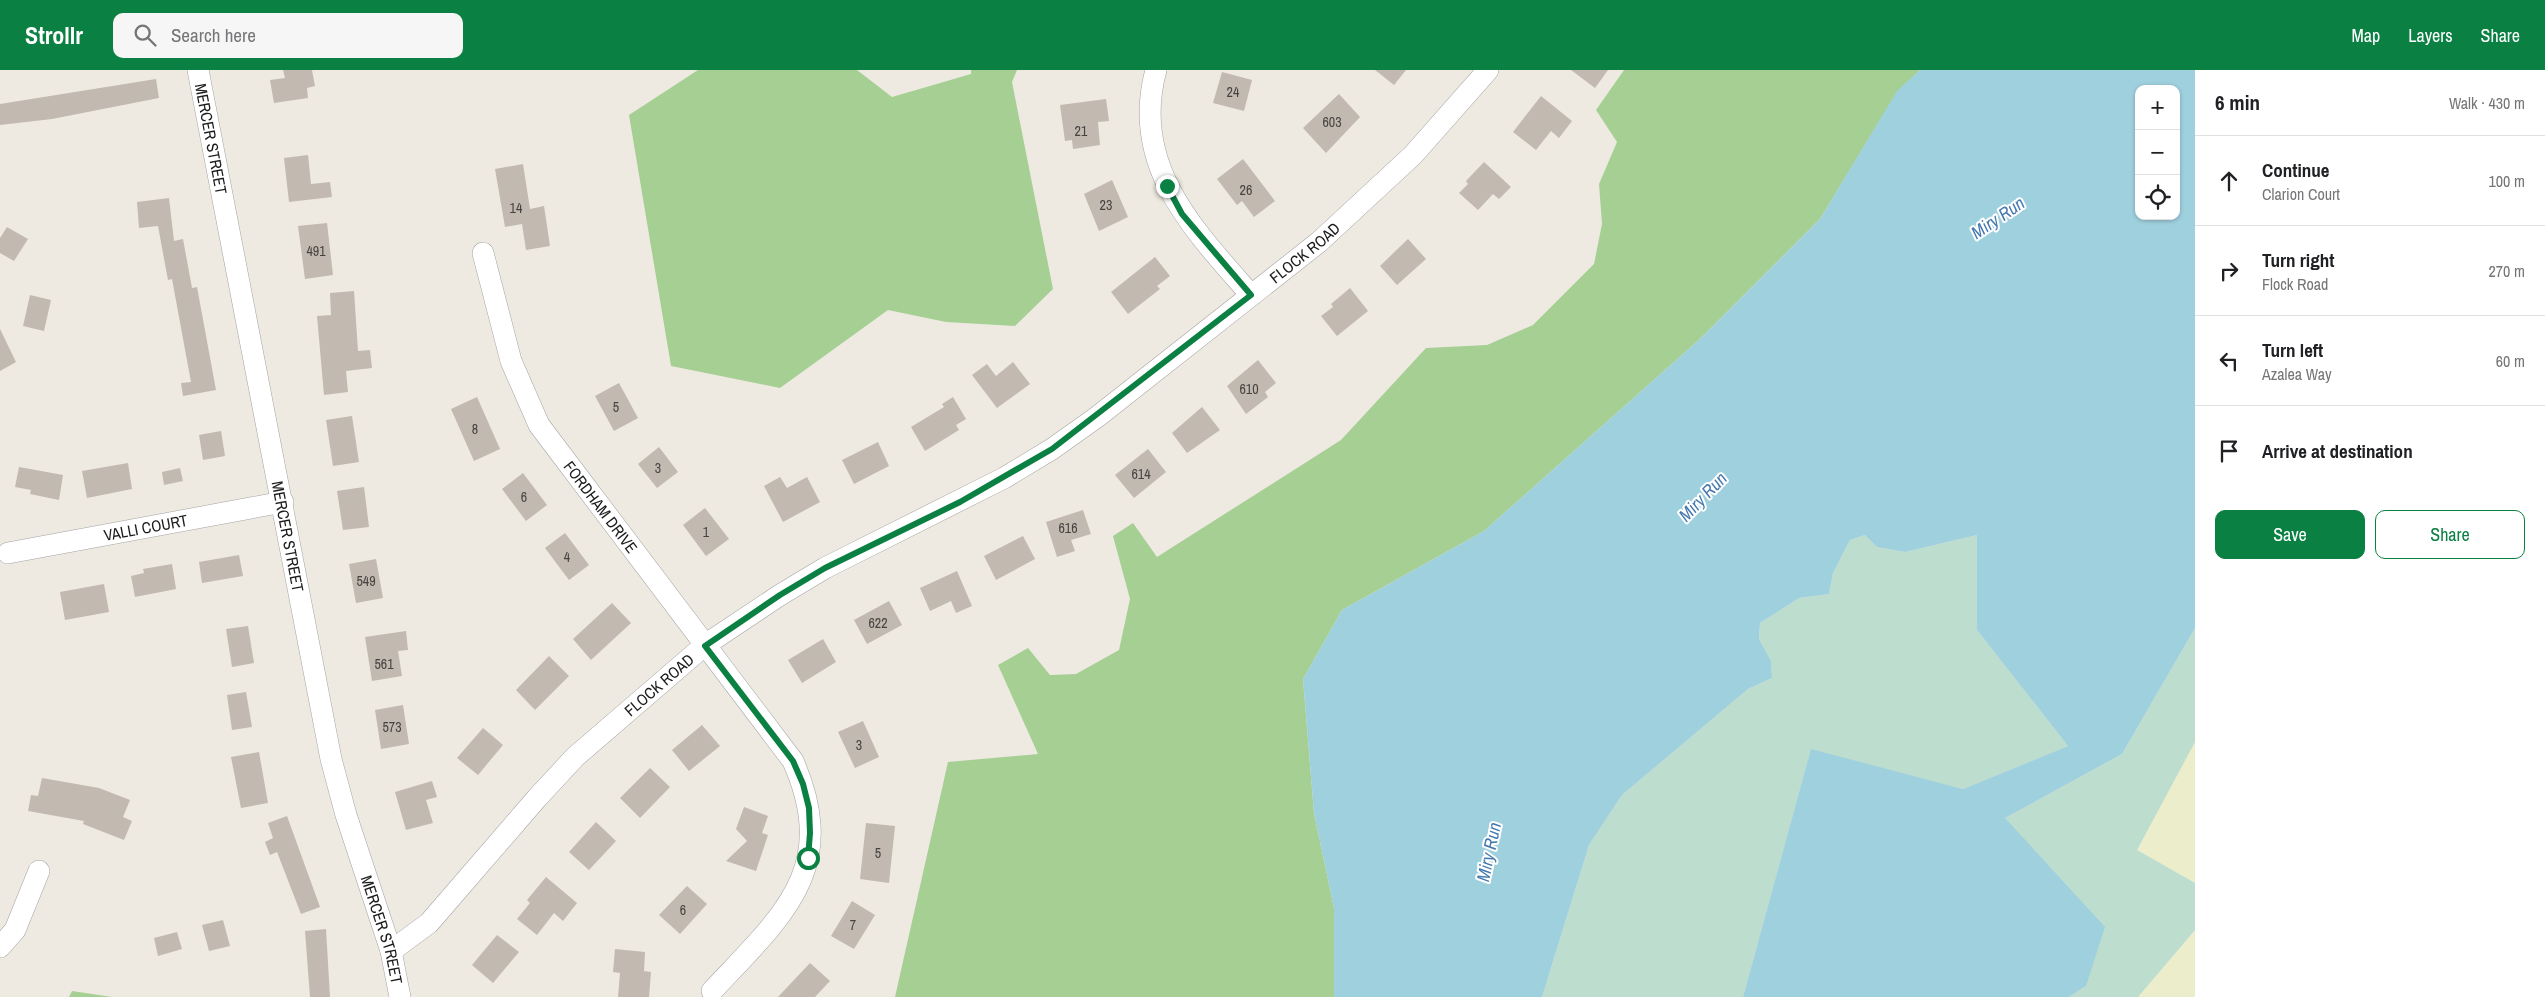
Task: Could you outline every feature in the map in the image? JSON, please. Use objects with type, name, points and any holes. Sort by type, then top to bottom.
[{"type":"street","name":"MERCER STREET","points":[[198,70],[283,502],[331,759],[346,815],[391,951],[400,997]]},
{"type":"street","points":[[1156,70],[1152,83],[1150,116],[1155,155],[1164,178],[1182,214],[1251,295]]},
{"type":"street","name":"FLOCK ROAD","points":[[391,951],[429,923],[575,757],[620,716],[705,646],[780,595],[825,568],[960,502],[1052,449],[1319,242],[1412,155],[1488,70]]},
{"type":"street","name":"FORDHAM DRIVE","points":[[483,253],[511,361],[539,424],[793,761],[803,784],[809,808],[810,833],[802,879],[791,902],[776,922],[712,991]]},
{"type":"street","name":"VALLI COURT","points":[[8,553],[283,502]]},
{"type":"street","points":[[0,947],[15,930],[39,872]]},
{"type":"green space","points":[[698,70],[857,70],[892,97],[971,74],[971,70],[1017,70],[1012,82],[1053,289],[1015,326],[946,322],[888,310],[780,388],[671,366],[629,115]]},
{"type":"green space","points":[[1624,70],[1920,70],[1897,92],[1820,219],[1701,338],[1484,531],[1342,610],[1303,679],[1314,813],[1334,908],[1334,997],[895,997],[948,762],[1038,754],[998,665],[1028,648],[1050,675],[1076,674],[1119,650],[1130,599],[1113,536],[1133,523],[1157,557],[1341,440],[1426,348],[1487,345],[1533,325],[1594,264],[1602,224],[1599,184],[1617,142],[1596,110]]},
{"type":"green space","points":[[1865,535],[1877,547],[1905,552],[1977,535],[1977,630],[2068,746],[1963,789],[1811,750],[1743,997],[1542,997],[1589,845],[1622,795],[1748,689],[1772,678],[1771,661],[1759,639],[1760,623],[1799,598],[1829,594],[1833,573],[1850,540]]},
{"type":"green space","points":[[2195,628],[2195,742],[2137,850],[2195,883],[2195,930],[2138,997],[2069,997],[2086,986],[2005,818],[2122,754]]},
{"type":"green space","points":[[2195,742],[2195,883],[2137,850]]},
{"type":"green space","points":[[2195,930],[2195,997],[2138,997]]},
{"type":"green space","points":[[72,991],[112,997],[69,997]]},
{"type":"water","name":"Miry Run","points":[[1920,70],[2195,70],[2195,628],[2122,754],[2005,818],[2105,927],[2086,986],[2069,997],[1743,997],[1811,749],[1963,789],[2068,746],[1977,630],[1977,535],[1905,552],[1877,547],[1865,535],[1850,540],[1833,573],[1829,594],[1799,598],[1760,623],[1759,639],[1771,661],[1772,678],[1748,689],[1622,795],[1589,845],[1542,997],[1334,997],[1334,908],[1314,813],[1303,679],[1342,610],[1484,531],[1701,338],[1820,219],[1897,91]]},
{"type":"building","points":[[283,70],[312,70],[315,86],[307,88],[308,98],[274,103],[270,80],[285,78]]},
{"type":"building","points":[[1375,70],[1406,70],[1394,85]]},
{"type":"building","points":[[1571,70],[1608,70],[1595,88]]},
{"type":"building","points":[[1222,72],[1252,80],[1244,111],[1213,103]]},
{"type":"building","points":[[156,79],[159,98],[52,119],[0,125],[0,104]]},
{"type":"building","points":[[1339,94],[1360,117],[1326,153],[1303,128]]},
{"type":"building","points":[[1541,96],[1572,121],[1559,138],[1551,131],[1536,150],[1513,132]]},
{"type":"building","points":[[1106,99],[1109,121],[1098,122],[1100,145],[1073,149],[1072,140],[1065,141],[1060,105]]},
{"type":"building","points":[[308,155],[311,184],[330,182],[332,197],[289,202],[284,158]]},
{"type":"building","points":[[1243,159],[1275,201],[1254,217],[1242,201],[1237,205],[1217,179]]},
{"type":"building","points":[[1484,162],[1511,187],[1499,199],[1493,194],[1478,210],[1459,193],[1468,184],[1466,181]]},
{"type":"building","points":[[523,164],[530,209],[544,206],[550,246],[526,250],[522,224],[505,227],[495,169]]},
{"type":"building","points":[[1112,180],[1128,217],[1099,231],[1084,194]]},
{"type":"building","points":[[169,198],[174,241],[183,239],[192,288],[197,287],[216,390],[183,396],[181,383],[191,382],[172,279],[168,280],[158,226],[139,228],[137,202]]},
{"type":"building","points":[[327,223],[333,275],[305,279],[298,226]]},
{"type":"building","points":[[7,227],[28,239],[14,261],[0,253],[0,238]]},
{"type":"building","points":[[1408,239],[1426,259],[1397,285],[1380,266]]},
{"type":"building","points":[[1155,257],[1170,276],[1157,286],[1160,289],[1128,314],[1111,292]]},
{"type":"building","points":[[1350,288],[1368,311],[1337,336],[1321,316],[1333,307],[1331,304]]},
{"type":"building","points":[[354,291],[358,351],[370,350],[372,368],[346,371],[348,392],[324,395],[317,316],[331,315],[330,293]]},
{"type":"building","points":[[30,295],[51,300],[44,331],[23,326]]},
{"type":"building","points":[[0,329],[16,362],[0,371]]},
{"type":"building","points":[[1258,360],[1276,383],[1265,392],[1268,397],[1246,414],[1227,386]]},
{"type":"building","points":[[1013,362],[1030,384],[997,408],[972,375],[987,364],[996,376]]},
{"type":"building","points":[[619,383],[638,418],[614,431],[595,396]]},
{"type":"building","points":[[477,397],[500,449],[474,461],[451,409]]},
{"type":"building","points":[[953,397],[966,419],[956,425],[959,430],[925,451],[911,427],[944,407],[942,404]]},
{"type":"building","points":[[1202,407],[1220,430],[1187,453],[1172,433]]},
{"type":"building","points":[[352,416],[359,462],[333,466],[326,420]]},
{"type":"building","points":[[221,431],[225,456],[203,460],[199,435]]},
{"type":"building","points":[[878,442],[889,466],[854,484],[842,460]]},
{"type":"building","points":[[659,447],[678,472],[657,488],[638,464]]},
{"type":"building","points":[[1148,449],[1166,472],[1134,498],[1115,475]]},
{"type":"building","points":[[128,463],[132,489],[87,498],[82,471]]},
{"type":"building","points":[[19,467],[63,475],[59,500],[30,494],[31,490],[15,487]]},
{"type":"building","points":[[180,468],[183,481],[164,485],[162,472]]},
{"type":"building","points":[[523,473],[547,505],[526,521],[502,489]]},
{"type":"building","points":[[780,477],[787,488],[807,477],[820,502],[783,522],[764,486]]},
{"type":"building","points":[[364,487],[369,527],[343,530],[337,491]]},
{"type":"building","points":[[705,508],[729,539],[706,556],[683,525]]},
{"type":"building","points":[[1083,510],[1091,534],[1071,540],[1075,551],[1057,557],[1046,522]]},
{"type":"building","points":[[565,533],[589,565],[569,580],[545,548]]},
{"type":"building","points":[[1023,536],[1035,559],[996,580],[984,556]]},
{"type":"building","points":[[239,555],[243,576],[202,583],[199,562]]},
{"type":"building","points":[[376,559],[383,598],[356,603],[349,564]]},
{"type":"building","points":[[172,564],[176,589],[135,597],[131,576],[144,573],[143,569]]},
{"type":"building","points":[[957,571],[972,606],[956,613],[951,601],[930,611],[920,588]]},
{"type":"building","points":[[104,584],[109,612],[65,620],[60,592]]},
{"type":"building","points":[[889,601],[902,625],[867,644],[854,620]]},
{"type":"building","points":[[612,603],[631,623],[591,660],[573,639]]},
{"type":"building","points":[[248,626],[254,663],[232,667],[226,629]]},
{"type":"building","points":[[406,631],[408,650],[398,651],[402,676],[372,681],[365,637]]},
{"type":"building","points":[[823,639],[836,662],[802,683],[788,660]]},
{"type":"building","points":[[549,656],[569,676],[535,710],[516,690]]},
{"type":"building","points":[[246,692],[252,727],[232,730],[227,695]]},
{"type":"building","points":[[403,705],[409,744],[381,749],[375,710]]},
{"type":"building","points":[[863,721],[879,757],[855,768],[838,732]]},
{"type":"building","points":[[702,725],[720,746],[689,771],[672,750]]},
{"type":"building","points":[[483,728],[503,745],[478,775],[457,758]]},
{"type":"building","points":[[259,752],[268,803],[241,808],[231,757]]},
{"type":"building","points":[[650,768],[670,787],[640,818],[620,798]]},
{"type":"building","points":[[42,778],[99,788],[130,800],[123,817],[132,821],[124,840],[83,824],[84,821],[28,811],[31,795],[38,796]]},
{"type":"building","points":[[432,781],[437,797],[426,800],[433,823],[406,830],[395,792]]},
{"type":"building","points":[[744,807],[768,816],[762,833],[768,835],[756,871],[726,861],[747,841],[736,829]]},
{"type":"building","points":[[287,816],[320,907],[301,914],[277,852],[270,855],[265,842],[273,838],[268,823]]},
{"type":"building","points":[[596,822],[616,841],[589,870],[569,852]]},
{"type":"building","points":[[866,823],[895,826],[889,883],[860,879]]},
{"type":"building","points":[[546,877],[577,903],[563,921],[554,913],[537,935],[517,919],[530,903],[527,900]]},
{"type":"building","points":[[687,886],[707,904],[680,934],[659,915]]},
{"type":"building","points":[[852,901],[875,915],[854,949],[831,936]]},
{"type":"building","points":[[223,920],[230,946],[209,951],[202,925]]},
{"type":"building","points":[[326,929],[330,997],[310,997],[305,931]]},
{"type":"building","points":[[177,932],[182,949],[158,956],[154,938]]},
{"type":"building","points":[[497,935],[519,952],[493,983],[472,965]]},
{"type":"building","points":[[615,949],[645,952],[644,971],[651,972],[649,997],[618,997],[620,973],[613,972]]},
{"type":"building","points":[[810,963],[830,981],[815,997],[778,997]]},
{"type":"route","points":[[808,858],[809,808],[803,784],[793,761],[705,646],[780,595],[825,568],[960,502],[1052,449],[1251,295],[1207,246],[1182,214],[1167,186]]}]
